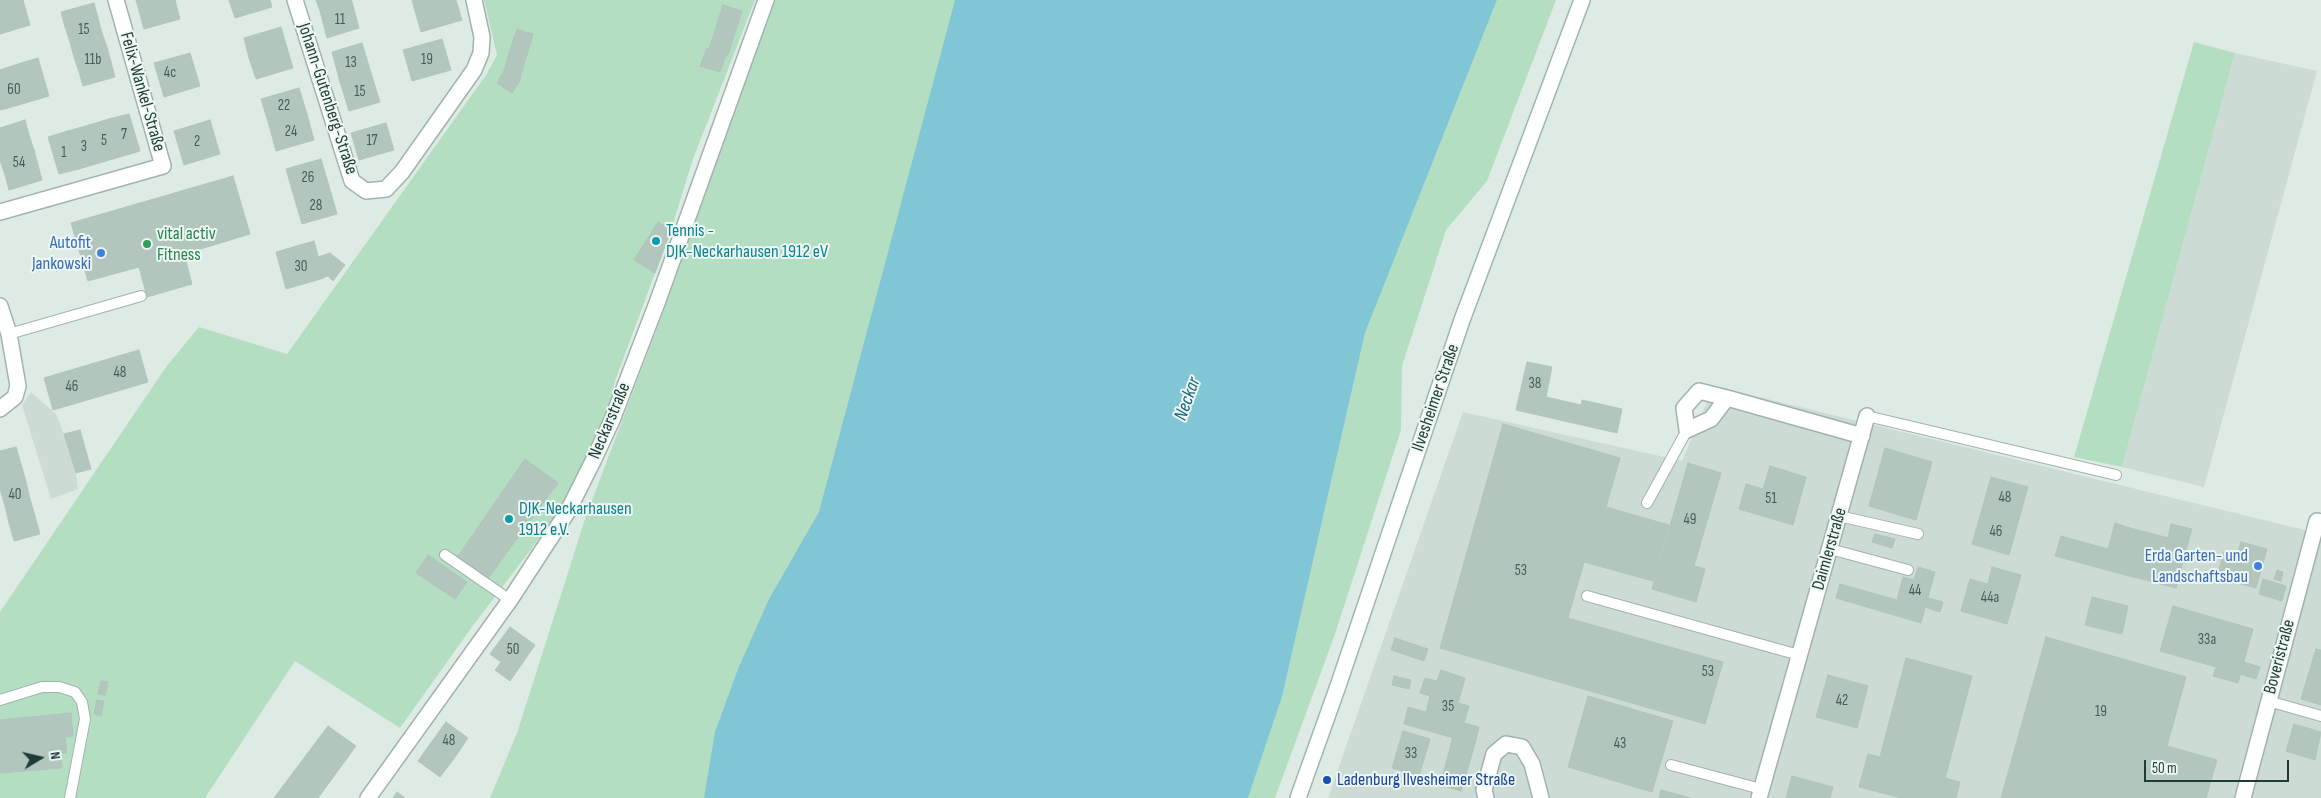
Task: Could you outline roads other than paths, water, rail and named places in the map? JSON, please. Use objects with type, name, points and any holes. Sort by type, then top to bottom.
[{"type":"street","name":"Felix-Wankel-Straße","points":[[0,212],[163,166],[116,0]]},
{"type":"street","name":"Johann-Gutenberg-Straße","points":[[295,0],[352,181],[366,191],[386,189],[402,172],[474,70],[481,53],[482,37],[474,0]]},
{"type":"street","name":"Neckarstraße","points":[[368,798],[510,600],[568,511],[612,420],[766,0]]},
{"type":"street","name":"Ilvesheimer Straße","points":[[1298,798],[1342,676],[1460,325],[1582,0]]},
{"type":"street","points":[[0,306],[9,334],[18,386],[15,397],[0,409]]},
{"type":"street","points":[[1726,398],[1711,419],[1687,430],[1684,408],[1699,391],[1726,398],[1862,436]]},
{"type":"street","name":"Daimlerstraße","points":[[1760,793],[1862,436],[1866,416]]},
{"type":"street","name":"Boveristraße","points":[[2243,798],[2317,521],[2321,522]]},
{"type":"street","points":[[1486,798],[1484,790],[1494,754],[1506,744],[1522,747],[1532,764],[1541,798]]},
{"type":"lane","points":[[9,334],[141,296]]},
{"type":"lane","points":[[1866,416],[2116,475]]},
{"type":"lane","points":[[1647,504],[1687,430]]},
{"type":"lane","points":[[1839,516],[1918,534]]},
{"type":"lane","points":[[1830,549],[1908,570]]},
{"type":"lane","points":[[445,555],[510,600]]},
{"type":"lane","points":[[1587,596],[1800,655]]},
{"type":"lane","points":[[0,700],[42,687],[59,687],[75,692],[82,702],[85,719],[70,798]]},
{"type":"lane","points":[[2268,701],[2321,716]]},
{"type":"lane","points":[[1671,765],[1760,793]]},
{"type":"water","name":"Neckar","points":[[955,0],[1497,0],[1365,333],[1282,697],[1248,798],[704,798],[715,732],[738,669],[769,599],[819,512]]},
{"type":"place","name":"Tennis - DJK-Neckarhausen 1912 eV","points":[[656,241]]},
{"type":"place","name":"vital activ Fitness","points":[[147,244]]},
{"type":"place","name":"Autofit Jankowski","points":[[101,253]]},
{"type":"place","name":"DJK-Neckarhausen 1912 e.V.","points":[[509,519]]},
{"type":"place","name":"Erda Garten- und Landschaftsbau","points":[[2258,566]]},
{"type":"place","name":"Ladenburg Ilvesheimer Straße","points":[[1327,780]]}]
